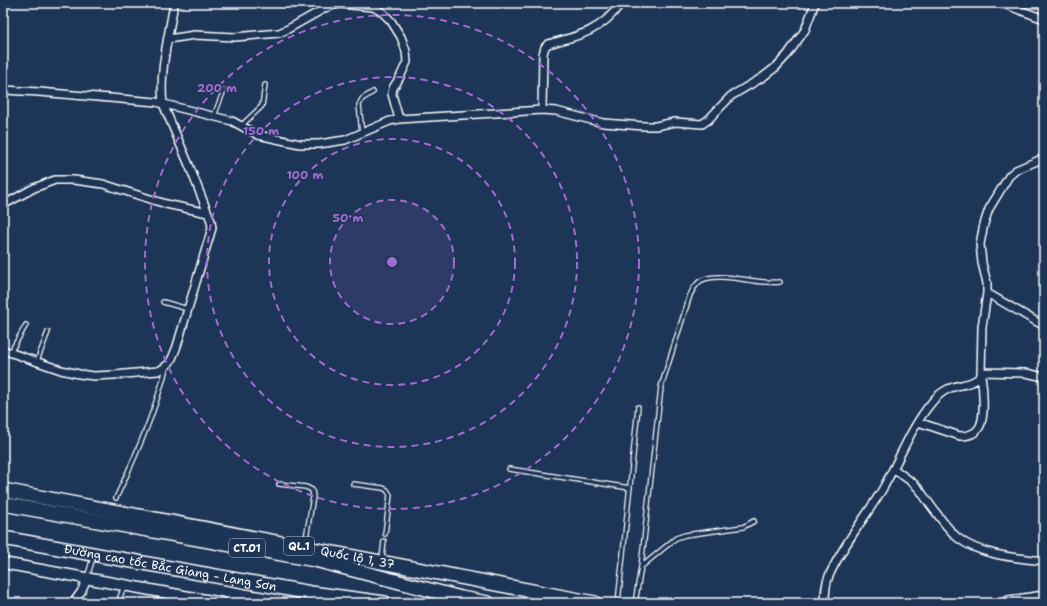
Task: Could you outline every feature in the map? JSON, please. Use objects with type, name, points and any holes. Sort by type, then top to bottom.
[{"type":"highway","name":"Quốc lộ 1, 37","points":[[3,490],[595,603]]},
{"type":"highway","name":"CT.01","points":[[3,504],[315,560],[461,598],[488,603]]},
{"type":"highway","name":"Đường cao tốc Bắc Giang - Lạng Sơn","points":[[3,538],[311,593],[385,603]]},
{"type":"highway","points":[[1009,603],[1044,598]]},
{"type":"street","points":[[7,351],[61,370],[94,376],[114,376],[158,371],[166,367],[171,360],[177,346],[212,228],[208,213],[163,104],[162,93],[164,66],[174,3]]},
{"type":"street","points":[[542,110],[543,54],[545,47],[548,44],[591,31],[614,14],[622,3]]},
{"type":"street","points":[[4,90],[53,93],[163,104],[232,121],[242,125],[258,135],[300,144],[319,144],[345,140],[390,121],[400,119],[542,110],[556,111],[603,123],[644,126],[656,126],[675,122],[702,124],[708,120],[731,96],[763,77],[776,67],[788,54],[805,30],[815,3]]},
{"type":"street","points":[[1001,3],[1044,19]]},
{"type":"street","points":[[168,39],[195,35],[235,37],[278,33],[329,6],[340,4],[373,7],[382,12],[392,21],[401,37],[406,51],[406,62],[400,77],[393,88],[392,94],[400,119]]},
{"type":"street","points":[[918,422],[960,436],[973,434],[978,429],[982,418],[982,327],[987,293],[980,244],[984,224],[989,209],[1009,176],[1016,170],[1044,158]]},
{"type":"street","points":[[3,205],[34,188],[55,180],[74,180],[103,184],[166,204],[208,213]]},
{"type":"street","points":[[987,293],[1044,326]]},
{"type":"street","points":[[981,374],[1026,373],[1044,377]]},
{"type":"street","points":[[825,603],[826,585],[829,576],[894,469],[918,422],[941,393],[950,388],[975,381],[981,374]]},
{"type":"street","points":[[894,469],[913,483],[952,532],[963,541],[996,555],[1044,560]]},
{"type":"street","points":[[3,563],[222,603]]},
{"type":"street","points":[[73,603],[81,592],[87,579]]},
{"type":"lane","points":[[242,125],[262,106],[265,85]]},
{"type":"lane","points":[[214,116],[224,90]]},
{"type":"lane","points":[[362,134],[359,105],[362,99],[373,92]]},
{"type":"lane","points":[[635,603],[661,387],[685,308],[692,291],[701,281],[709,278],[720,277],[755,282],[780,282]]},
{"type":"lane","points":[[163,302],[188,309]]},
{"type":"lane","points":[[7,351],[26,325]]},
{"type":"lane","points":[[36,362],[48,332]]},
{"type":"lane","points":[[116,498],[161,388],[166,367]]},
{"type":"lane","points":[[618,603],[638,407]]},
{"type":"lane","points":[[509,469],[630,488]]},
{"type":"lane","points":[[279,484],[306,487],[312,490],[313,497],[305,547]]},
{"type":"lane","points":[[353,484],[383,488],[387,490],[390,495],[385,534]]},
{"type":"lane","points":[[640,567],[676,538],[685,535],[743,528],[754,521]]},
{"type":"lane","points":[[381,562],[384,541]]},
{"type":"lane","points":[[87,579],[92,561]]},
{"type":"lane","points":[[118,603],[124,585]]}]
